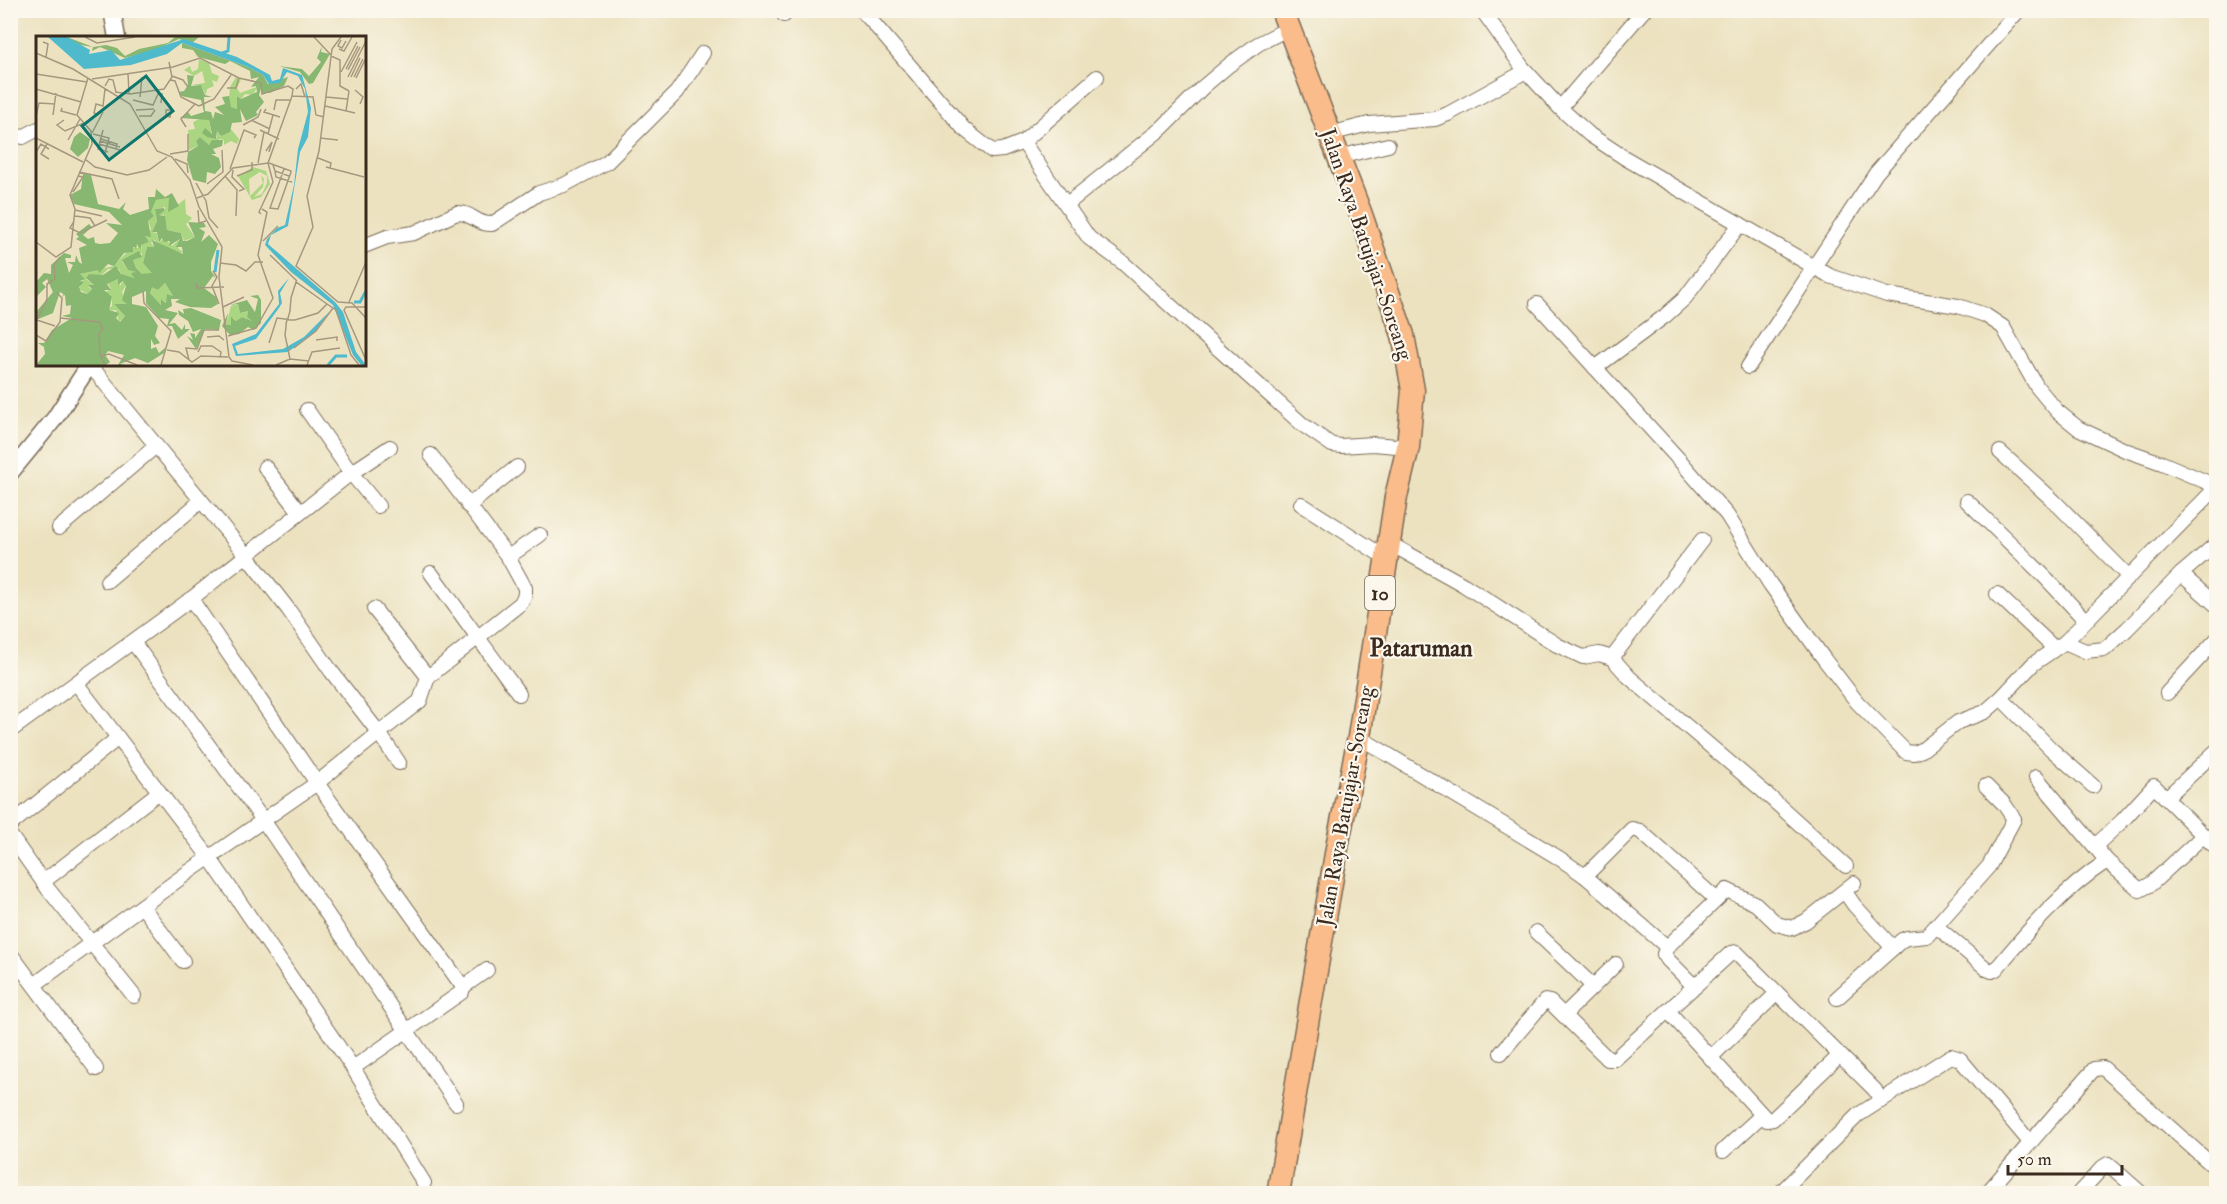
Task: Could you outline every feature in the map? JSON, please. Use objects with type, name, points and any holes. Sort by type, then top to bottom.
[{"type":"highway","name":"Jalan Raya Batujajar-Soreang","points":[[1278,1194],[1338,842],[1359,737],[1396,497],[1408,447],[1413,390],[1403,335],[1339,157],[1285,19]]},
{"type":"street","points":[[112,10],[117,36]]},
{"type":"street","points":[[781,10],[784,15],[789,10]]},
{"type":"street","points":[[862,10],[964,129],[992,151],[1003,150],[1023,142],[1097,77]]},
{"type":"street","points":[[1482,10],[1526,71],[1560,108],[1590,135],[1625,158],[1830,276],[1860,287],[1907,298],[1959,306],[1985,315],[2003,327],[2037,387],[2050,403],[2078,428],[2125,450],[2217,487],[2085,620],[2059,645],[2033,664],[1985,712],[1958,722],[1922,750],[1914,753],[1906,752],[1857,702],[1824,659],[1770,584],[1727,515],[1537,304]]},
{"type":"street","points":[[1560,108],[1644,10]]},
{"type":"street","points":[[1748,368],[1876,173],[2019,10]]},
{"type":"street","points":[[1067,204],[1162,128],[1203,87],[1258,44],[1285,19]]},
{"type":"street","points":[[366,245],[387,237],[414,233],[457,213],[464,212],[483,225],[492,224],[539,193],[564,185],[607,162],[677,92],[703,53]]},
{"type":"street","points":[[1329,134],[1369,124],[1435,119],[1526,71]]},
{"type":"street","points":[[23,137],[36,130]]},
{"type":"street","points":[[1023,142],[1089,238],[1122,262],[1303,425],[1332,445],[1373,444],[1408,447]]},
{"type":"street","points":[[1339,157],[1388,145]]},
{"type":"street","points":[[1595,368],[1665,316],[1685,298],[1740,224]]},
{"type":"street","points":[[10,473],[55,418],[89,366]]},
{"type":"street","points":[[91,366],[288,609],[399,763]]},
{"type":"street","points":[[307,410],[351,473],[378,506]]},
{"type":"street","points":[[59,528],[156,446]]},
{"type":"street","points":[[10,731],[191,599],[351,473],[390,447]]},
{"type":"street","points":[[2000,452],[2055,502],[2129,577]]},
{"type":"street","points":[[34,984],[209,857],[317,783],[420,702],[428,677],[521,603],[525,596],[525,588],[508,557],[431,455]]},
{"type":"street","points":[[265,467],[300,512]]},
{"type":"street","points":[[468,506],[517,467]]},
{"type":"street","points":[[107,581],[201,501]]},
{"type":"street","points":[[1967,501],[2045,577],[2085,620]]},
{"type":"street","points":[[1301,504],[1364,543],[1464,585],[1557,645],[1583,657],[1599,654],[1612,657],[1629,677],[1763,791],[1846,866]]},
{"type":"street","points":[[508,557],[540,535]]},
{"type":"street","points":[[1612,657],[1702,540]]},
{"type":"street","points":[[1997,594],[2059,645],[2085,651],[2105,649],[2181,574],[2217,544]]},
{"type":"street","points":[[431,573],[519,694]]},
{"type":"street","points":[[2181,574],[2217,605]]},
{"type":"street","points":[[191,599],[317,783],[463,987]]},
{"type":"street","points":[[374,609],[428,677]]},
{"type":"street","points":[[2167,693],[2217,640]]},
{"type":"street","points":[[133,642],[263,820],[456,1103]]},
{"type":"street","points":[[77,684],[209,857],[353,1068],[424,1184]]},
{"type":"street","points":[[2001,698],[2051,749],[2093,786]]},
{"type":"street","points":[[1359,737],[1585,876],[1667,947]]},
{"type":"street","points":[[10,825],[118,738]]},
{"type":"street","points":[[2166,798],[2217,750]]},
{"type":"street","points":[[2036,777],[2107,861],[2140,890],[2212,843],[2154,786],[2095,846]]},
{"type":"street","points":[[1837,998],[1907,938],[1927,936],[1989,866],[2014,819],[2004,804],[1986,786]]},
{"type":"street","points":[[43,882],[159,792]]},
{"type":"street","points":[[1585,876],[1632,828],[1640,831],[1716,898]]},
{"type":"street","points":[[10,835],[43,882],[134,996]]},
{"type":"street","points":[[1936,926],[1992,971],[2042,916],[2092,870],[2107,861]]},
{"type":"street","points":[[1695,987],[1664,954],[1667,947],[1727,890],[1756,904],[1777,924],[1792,928],[1806,921],[1849,888],[1854,905],[1893,948]]},
{"type":"street","points":[[142,906],[183,962]]},
{"type":"street","points":[[1536,932],[1593,986]]},
{"type":"street","points":[[1502,1053],[1545,1001],[1550,1002],[1608,1059],[1615,1059],[1731,952],[1736,952],[1875,1090],[1881,1101]]},
{"type":"street","points":[[10,953],[96,1069]]},
{"type":"street","points":[[1564,1015],[1616,964]]},
{"type":"street","points":[[353,1068],[462,992],[463,987],[487,970]]},
{"type":"street","points":[[1711,1057],[1777,993]]},
{"type":"street","points":[[1668,1011],[1767,1120],[1773,1119],[1839,1056]]},
{"type":"street","points":[[1779,1194],[1858,1115],[1951,1056],[1956,1057],[2029,1142]]},
{"type":"street","points":[[1986,1194],[2094,1069],[2103,1068],[2211,1164]]},
{"type":"street","points":[[1723,1151],[1762,1115]]},
{"type":"street","points":[[2078,1194],[2108,1164],[2142,1194]]},
{"type":"district","name":"Pataruman","points":[[1421,648]]}]
